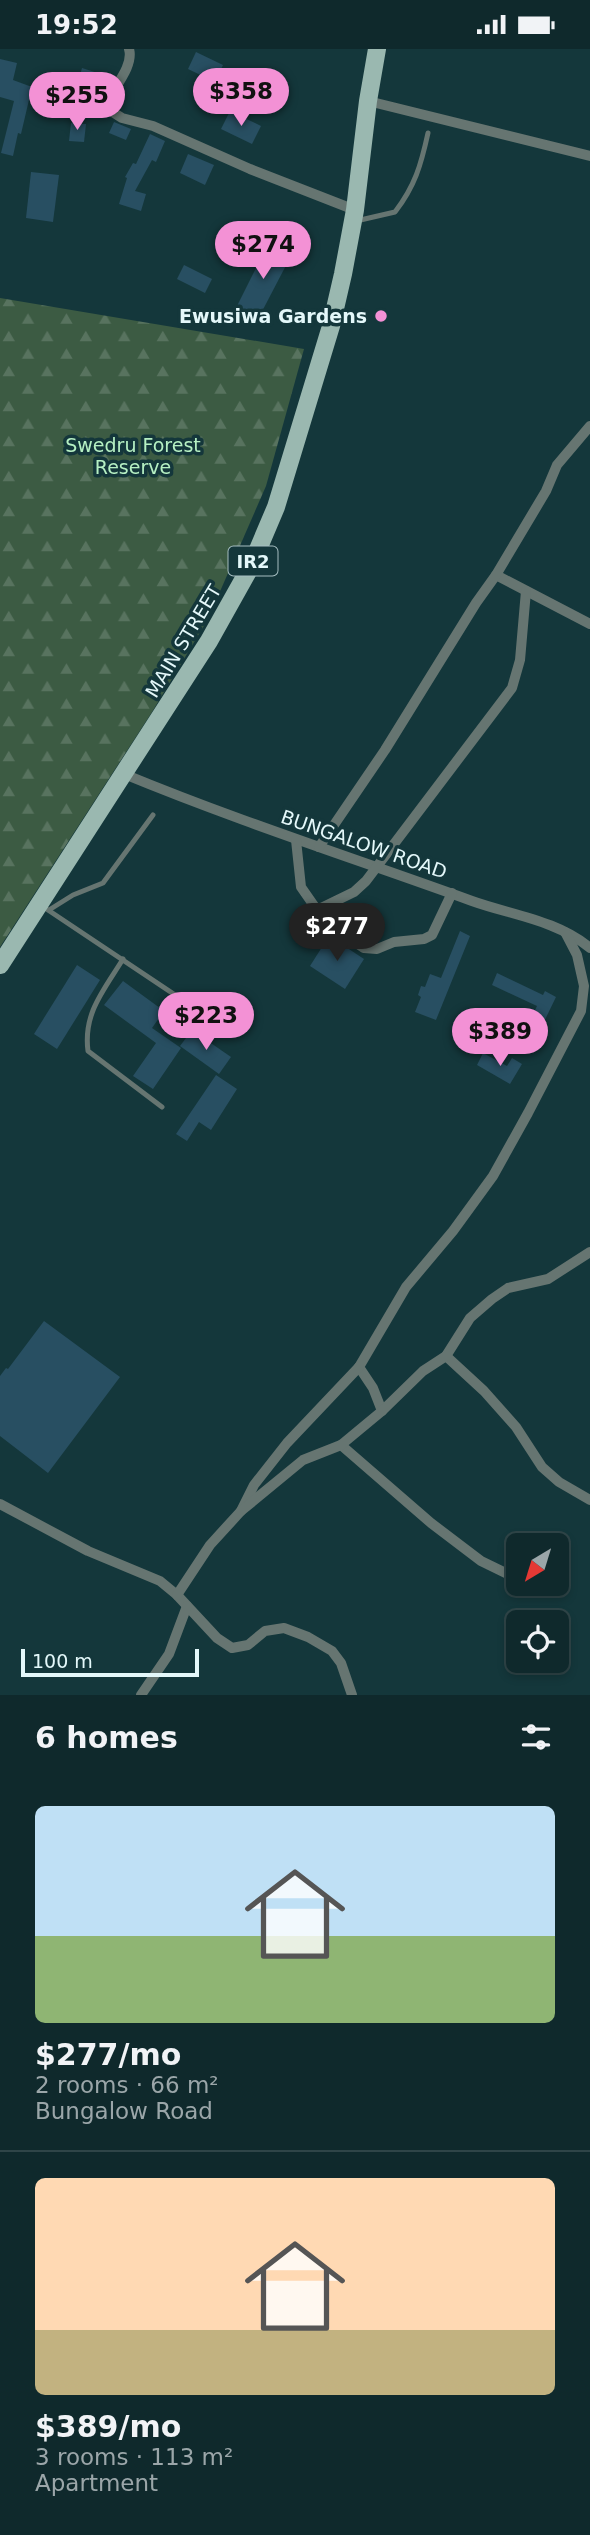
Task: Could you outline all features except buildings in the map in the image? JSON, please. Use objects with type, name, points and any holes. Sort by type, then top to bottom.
[{"type":"main road","name":"IR2","points":[[368,101],[377,49]]},
{"type":"main road","name":"MAIN STREET","points":[[0,965],[45,908],[124,774],[229,609],[251,566],[275,507],[331,326],[354,216],[368,101]]},
{"type":"street","points":[[129,49],[131,55],[127,67],[107,102],[111,111],[122,118],[153,126],[354,216]]},
{"type":"street","points":[[368,101],[590,156]]},
{"type":"street","points":[[319,847],[385,750],[496,575],[546,491],[557,465],[590,426]]},
{"type":"street","points":[[496,575],[590,624]]},
{"type":"street","points":[[317,910],[354,892],[377,867],[512,688],[520,660],[526,591]]},
{"type":"street","name":"BUNGALOW ROAD","points":[[124,774],[296,840],[527,919],[552,925],[590,948]]},
{"type":"street","points":[[296,840],[301,887],[317,910],[340,932],[364,948],[377,949],[394,942],[424,939],[432,935],[452,894]]},
{"type":"street","points":[[241,1511],[254,1485],[287,1443],[359,1367],[406,1287],[453,1231],[493,1176],[581,1011],[584,986],[577,955],[565,932]]},
{"type":"street","points":[[177,1595],[210,1545],[241,1511],[303,1460],[341,1445],[382,1411],[423,1371],[446,1356],[470,1318],[492,1299],[509,1288],[548,1279],[590,1252]]},
{"type":"street","points":[[446,1356],[484,1391],[516,1427],[542,1467],[559,1482],[590,1500]]},
{"type":"street","points":[[359,1367],[373,1388],[382,1411]]},
{"type":"street","points":[[341,1445],[431,1523],[481,1561],[506,1573]]},
{"type":"street","points":[[0,1504],[88,1551],[160,1581],[218,1638],[232,1648],[248,1645],[265,1630],[284,1627],[308,1637],[332,1651],[341,1663],[352,1695]]},
{"type":"street","points":[[141,1695],[169,1654],[187,1606]]},
{"type":"lane","points":[[354,216],[395,212],[408,195],[421,169],[428,133]]},
{"type":"lane","points":[[45,908],[103,883],[152,815]]},
{"type":"lane","points":[[45,908],[232,1033]]},
{"type":"lane","points":[[123,959],[94,1006],[86,1035],[88,1051],[162,1107]]},
{"type":"green space","name":"Swedru Forest Reserve","points":[[0,298],[304,349],[266,486],[208,619],[152,712],[0,947]]},
{"type":"place","name":"Ewusiwa Gardens","points":[[381,316]]}]
